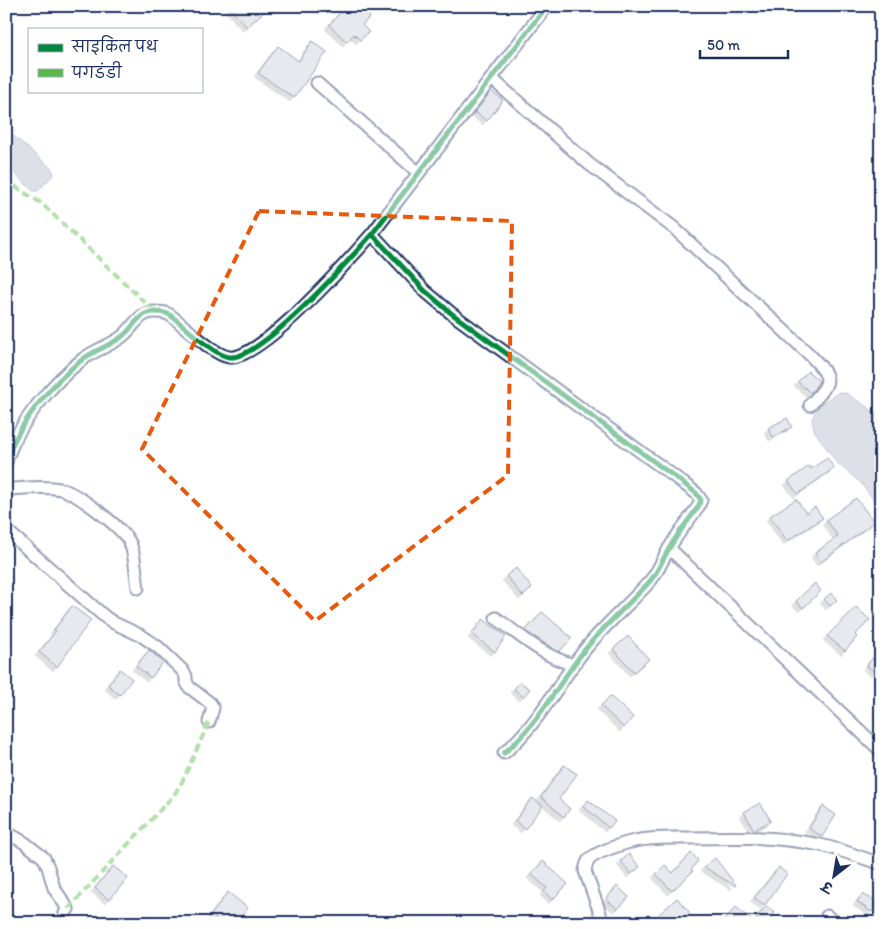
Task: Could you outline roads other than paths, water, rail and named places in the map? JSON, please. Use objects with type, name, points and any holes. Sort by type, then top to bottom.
[{"type":"street","points":[[6,462],[24,421],[51,390],[83,359],[123,337],[146,313],[163,311],[180,321],[220,354],[232,357],[246,352],[282,326],[335,275],[372,234],[547,6]]},
{"type":"street","points":[[492,78],[589,164],[674,228],[810,355],[826,373],[827,383],[810,405]]},
{"type":"street","points":[[317,83],[419,173]]},
{"type":"street","points":[[372,234],[425,291],[451,313],[696,493],[701,500],[669,548],[656,572],[593,640],[549,704],[517,742],[504,753]]},
{"type":"street","points":[[6,489],[62,489],[70,492],[113,523],[121,530],[131,545],[138,588]]},
{"type":"street","points":[[6,530],[105,617],[149,640],[164,652],[182,670],[189,687],[210,703],[213,708],[209,722]]},
{"type":"street","points":[[669,548],[881,751]]},
{"type":"street","points":[[496,618],[540,650],[562,662],[574,665]]},
{"type":"street","points":[[6,832],[26,843],[44,858],[54,888],[68,909],[65,913]]},
{"type":"street","points":[[601,923],[600,913],[585,870],[586,865],[595,855],[635,841],[708,838],[773,839],[813,844],[843,851],[881,864]]},
{"type":"water","points":[[7,130],[52,169],[54,174],[38,191],[33,191],[6,165]]},
{"type":"water","points":[[839,392],[846,393],[881,416],[881,510],[861,483],[836,462],[814,430],[812,419],[816,411],[821,404]]}]
